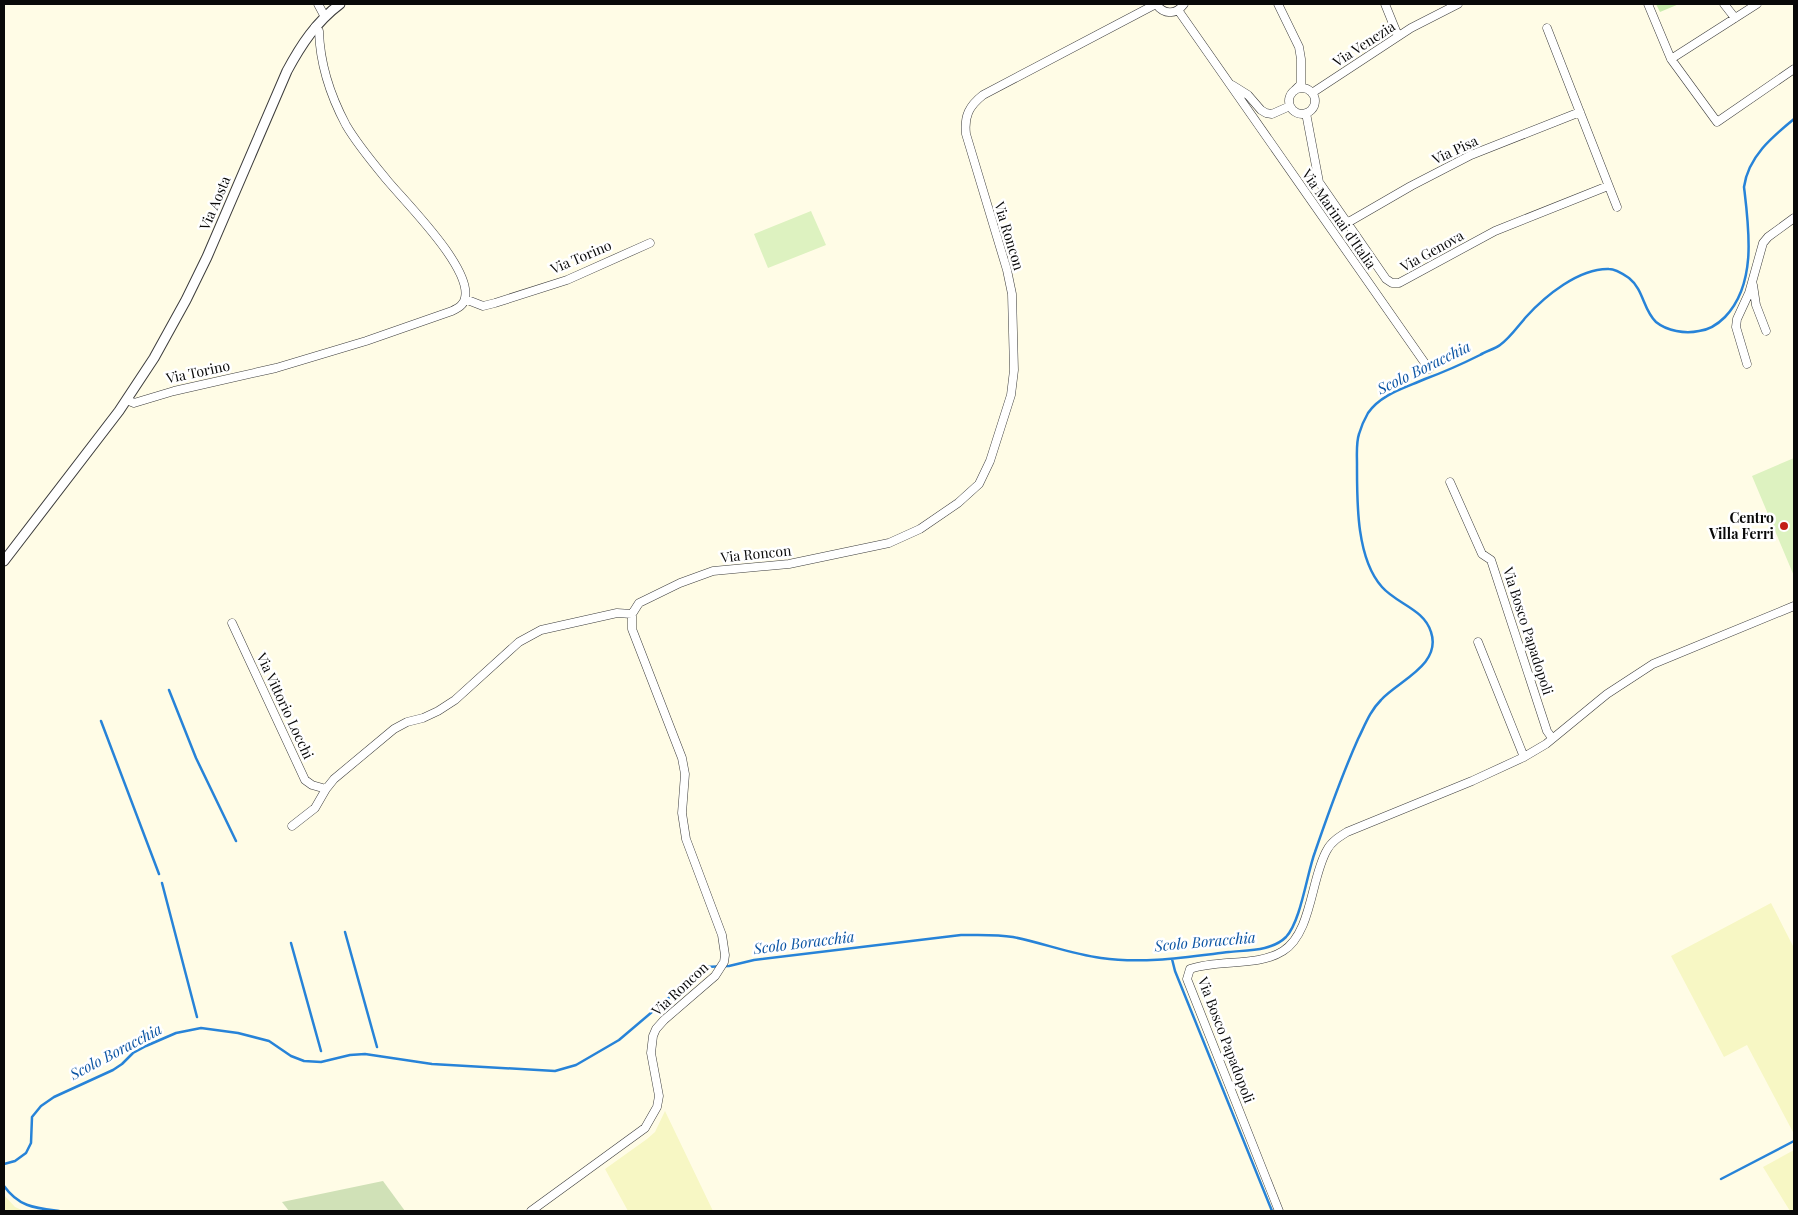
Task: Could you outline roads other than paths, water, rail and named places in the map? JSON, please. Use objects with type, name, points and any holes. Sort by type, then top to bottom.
[{"type":"street","points":[[318,4],[325,17],[340,4]]},
{"type":"street","name":"Via Roncon","points":[[531,1211],[645,1128],[653,1116],[659,1096],[651,1053],[652,1036],[664,1020],[719,970],[726,955],[722,935],[684,831],[682,802],[685,774],[682,758],[632,629],[632,614],[639,603],[655,594],[696,576],[714,571],[799,562],[899,540],[941,515],[979,484],[990,461],[1011,395],[1014,370],[1012,294],[1007,270],[966,134],[966,117],[974,102],[983,95],[1156,4],[1160,9],[1167,12],[1178,10]]},
{"type":"street","points":[[1178,10],[1184,4]]},
{"type":"street","points":[[1278,4],[1300,52],[1301,84],[1295,90],[1290,96],[1290,106],[1298,113],[1306,113],[1314,105],[1312,93],[1306,89],[1295,90]]},
{"type":"street","points":[[1385,4],[1398,36]]},
{"type":"street","name":"Via Venezia","points":[[1312,93],[1398,36],[1458,4]]},
{"type":"street","points":[[1648,4],[1672,59],[1716,122],[1794,69]]},
{"type":"street","points":[[1724,4],[1734,18]]},
{"type":"street","points":[[1672,59],[1757,4]]},
{"type":"street","name":"Via Marinai d'Italia","points":[[1178,10],[1430,369]]},
{"type":"street","name":"Via Aosta","points":[[127,400],[154,358],[207,257],[287,71],[300,47],[325,17]]},
{"type":"street","points":[[315,27],[319,31],[323,68],[328,87],[347,126],[386,179],[448,252],[461,278],[465,299]]},
{"type":"street","points":[[1547,28],[1617,207]]},
{"type":"street","name":"Via Marinai d'Italia","points":[[1228,83],[1248,95],[1266,113],[1272,114],[1290,106]]},
{"type":"street","name":"Via Pisa","points":[[1347,223],[1460,160],[1580,112]]},
{"type":"street","name":"Via Genova","points":[[1306,113],[1319,182],[1386,279],[1392,283],[1399,283],[1495,231],[1608,186]]},
{"type":"street","points":[[1747,364],[1736,327],[1736,319],[1752,283],[1763,243],[1768,237],[1794,218]]},
{"type":"street","name":"Via Torino","points":[[127,400],[134,403],[174,391],[284,366],[452,311],[459,308],[465,299],[483,306],[495,303],[567,280],[650,243]]},
{"type":"street","points":[[1752,283],[1756,305],[1766,331]]},
{"type":"street","points":[[4,561],[127,400]]},
{"type":"street","name":"Via Bosco Papadopoli","points":[[1450,482],[1482,554],[1491,560],[1547,731],[1552,738]]},
{"type":"street","name":"Via Bosco Papadopoli","points":[[1279,1211],[1187,979],[1190,969],[1217,963],[1256,959],[1284,951],[1304,924],[1320,865],[1327,849],[1346,832],[1472,781],[1524,757],[1552,738],[1607,694],[1653,664],[1794,606]]},
{"type":"street","points":[[292,826],[315,808],[334,779],[394,730],[408,722],[438,711],[455,700],[518,642],[541,630],[617,613],[632,614]]},
{"type":"street","name":"Via Vittorio Locchi","points":[[232,622],[305,780],[312,786],[326,790]]},
{"type":"street","points":[[1478,642],[1524,757]]},
{"type":"waterway","name":"Scolo Boracchia","points":[[4,1164],[15,1161],[26,1153],[31,1143],[32,1117],[41,1106],[54,1097],[113,1070],[133,1053],[146,1046],[176,1033],[201,1028],[238,1033],[269,1041],[291,1056],[304,1061],[321,1062],[350,1055],[365,1054],[432,1064],[555,1071],[576,1065],[619,1040],[705,967],[729,966],[754,960],[961,935],[1007,936],[1090,956],[1117,960],[1165,959],[1252,950],[1280,942],[1286,937],[1296,920],[1312,861],[1325,823],[1346,766],[1368,718],[1388,693],[1424,663],[1430,654],[1433,644],[1431,632],[1427,624],[1416,612],[1382,587],[1373,575],[1367,561],[1358,512],[1357,441],[1368,413],[1373,406],[1386,396],[1453,368],[1498,346],[1511,335],[1543,300],[1563,285],[1586,273],[1609,269],[1629,278],[1638,288],[1648,312],[1656,322],[1665,328],[1682,332],[1694,332],[1716,324],[1725,317],[1735,304],[1742,289],[1746,272],[1749,238],[1744,187],[1746,176],[1762,148],[1794,119]]},
{"type":"waterway","points":[[169,690],[196,758],[236,841]]},
{"type":"waterway","points":[[101,721],[159,874]]},
{"type":"waterway","points":[[162,883],[197,1017]]},
{"type":"waterway","points":[[345,932],[377,1047]]},
{"type":"waterway","points":[[291,943],[321,1051]]},
{"type":"waterway","points":[[1172,959],[1175,971],[1272,1211]]},
{"type":"waterway","points":[[1721,1179],[1794,1141]]},
{"type":"waterway","points":[[4,1186],[16,1198],[28,1205],[59,1211]]},
{"type":"place","name":"Centro Villa Ferri","points":[[1784,526]]}]
